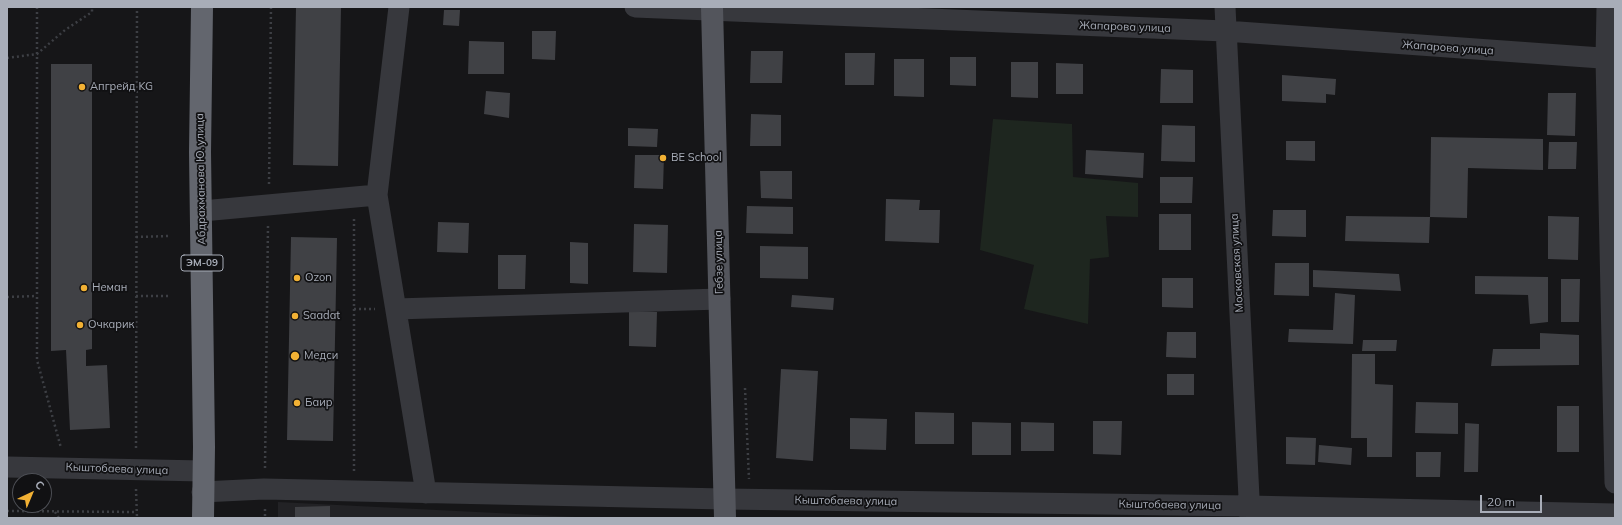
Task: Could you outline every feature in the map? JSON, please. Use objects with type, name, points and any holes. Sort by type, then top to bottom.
[{"type":"highway","name":"Абдрахманова Ю. улица","points":[[202,7],[200,152],[202,211],[203,518]]},
{"type":"main road","name":"Гебзе улица","points":[[712,9],[725,509]]},
{"type":"street","points":[[399,7],[377,195],[426,493]]},
{"type":"street","name":"Жапарова улица","points":[[635,7],[712,9],[1225,32],[1611,59]]},
{"type":"street","name":"Московская улица","points":[[1225,7],[1225,32],[1250,512]]},
{"type":"street","points":[[1607,7],[1611,59],[1615,484]]},
{"type":"street","points":[[202,211],[377,195]]},
{"type":"street","points":[[396,309],[720,299]]},
{"type":"street","name":"Кыштобаева улица","points":[[7,466],[66,467],[136,471],[264,489],[426,493],[725,509],[1615,514]]},
{"type":"path","points":[[37,7],[37,360],[66,467]]},
{"type":"path","points":[[7,58],[37,54],[64,30],[92,12],[92,7]]},
{"type":"path","points":[[137,7],[137,518]]},
{"type":"path","points":[[265,518],[264,489],[271,7]]},
{"type":"path","points":[[354,197],[354,491]]},
{"type":"path","points":[[136,236],[169,236]]},
{"type":"path","points":[[7,297],[37,296]]},
{"type":"path","points":[[136,296],[171,296]]},
{"type":"path","points":[[7,511],[137,512]]},
{"type":"path","points":[[55,512],[59,518]]},
{"type":"shaded area","points":[[993,119],[1072,124],[1073,177],[1138,183],[1138,217],[1106,216],[1109,257],[1090,259],[1088,324],[1024,309],[1034,265],[980,250]]},
{"type":"shaded area","points":[[278,502],[596,518],[278,518]]},
{"type":"building","points":[[296,7],[341,7],[338,166],[293,165]]},
{"type":"building","points":[[444,10],[460,10],[459,26],[443,25]]},
{"type":"building","points":[[532,31],[556,31],[555,60],[532,59]]},
{"type":"building","points":[[469,41],[504,42],[504,74],[468,74]]},
{"type":"building","points":[[751,51],[783,51],[782,83],[750,83]]},
{"type":"building","points":[[845,53],[875,53],[874,85],[845,85]]},
{"type":"building","points":[[950,57],[976,57],[976,86],[950,85]]},
{"type":"building","points":[[894,59],[924,59],[924,97],[894,96]]},
{"type":"building","points":[[1011,62],[1038,62],[1038,98],[1011,97]]},
{"type":"building","points":[[1056,63],[1083,64],[1083,94],[1056,94]]},
{"type":"building","points":[[51,64],[92,64],[92,349],[86,350],[86,366],[107,365],[110,428],[70,430],[66,350],[51,351]]},
{"type":"building","points":[[1161,69],[1193,70],[1193,103],[1160,103]]},
{"type":"building","points":[[1282,75],[1336,79],[1335,95],[1326,94],[1326,103],[1282,101]]},
{"type":"building","points":[[486,91],[510,93],[509,118],[484,114]]},
{"type":"building","points":[[1548,93],[1576,93],[1575,136],[1547,135]]},
{"type":"building","points":[[751,114],[781,115],[781,146],[750,146]]},
{"type":"building","points":[[1162,125],[1195,126],[1195,162],[1161,161]]},
{"type":"building","points":[[628,128],[658,129],[657,147],[628,146]]},
{"type":"building","points":[[1431,137],[1543,139],[1543,170],[1468,168],[1467,218],[1430,217]]},
{"type":"building","points":[[1286,141],[1315,141],[1315,161],[1286,160]]},
{"type":"building","points":[[1549,142],[1577,142],[1576,169],[1548,169]]},
{"type":"building","points":[[1086,150],[1144,153],[1143,178],[1085,174]]},
{"type":"building","points":[[635,155],[664,155],[663,189],[634,188]]},
{"type":"building","points":[[760,171],[792,171],[792,199],[761,198]]},
{"type":"building","points":[[1160,177],[1193,177],[1192,203],[1160,203]]},
{"type":"building","points":[[886,199],[920,200],[919,210],[940,210],[939,243],[885,241]]},
{"type":"building","points":[[747,206],[793,207],[793,234],[746,233]]},
{"type":"building","points":[[1273,210],[1306,210],[1306,237],[1272,236]]},
{"type":"building","points":[[1159,214],[1191,214],[1191,250],[1159,250]]},
{"type":"building","points":[[1346,216],[1430,217],[1429,243],[1345,241]]},
{"type":"building","points":[[1548,216],[1579,217],[1578,260],[1548,259]]},
{"type":"building","points":[[438,222],[469,223],[468,253],[437,252]]},
{"type":"building","points":[[634,224],[668,225],[667,273],[633,272]]},
{"type":"building","points":[[291,237],[337,238],[333,441],[287,440]]},
{"type":"building","points":[[570,242],[588,243],[588,284],[570,283]]},
{"type":"building","points":[[760,246],[808,247],[808,279],[760,278]]},
{"type":"building","points":[[498,255],[526,255],[525,289],[498,289]]},
{"type":"building","points":[[1275,263],[1309,263],[1309,296],[1274,295]]},
{"type":"building","points":[[1313,270],[1399,274],[1401,291],[1313,287]]},
{"type":"building","points":[[1475,276],[1548,277],[1548,322],[1530,324],[1528,295],[1475,294]]},
{"type":"building","points":[[1162,278],[1193,278],[1193,308],[1162,307]]},
{"type":"building","points":[[1561,279],[1580,279],[1579,322],[1561,322]]},
{"type":"building","points":[[1335,293],[1355,295],[1353,344],[1288,342],[1289,329],[1333,330]]},
{"type":"building","points":[[792,295],[834,298],[833,310],[791,307]]},
{"type":"building","points":[[629,311],[657,312],[656,347],[629,346]]},
{"type":"building","points":[[1167,332],[1196,332],[1196,358],[1166,357]]},
{"type":"building","points":[[1540,333],[1579,335],[1579,365],[1491,366],[1493,349],[1540,349]]},
{"type":"building","points":[[1363,340],[1397,340],[1396,351],[1362,351]]},
{"type":"building","points":[[1352,354],[1375,354],[1375,384],[1393,385],[1392,457],[1367,457],[1367,438],[1351,438]]},
{"type":"building","points":[[781,369],[818,371],[813,461],[776,458]]},
{"type":"building","points":[[1167,374],[1194,374],[1194,395],[1167,395]]},
{"type":"building","points":[[1416,402],[1458,403],[1458,434],[1415,433]]},
{"type":"building","points":[[1557,406],[1579,406],[1579,452],[1557,452]]},
{"type":"building","points":[[915,412],[954,413],[954,444],[915,444]]},
{"type":"building","points":[[850,418],[887,419],[886,450],[850,449]]},
{"type":"building","points":[[1093,421],[1122,421],[1121,455],[1093,454]]},
{"type":"building","points":[[972,422],[1011,423],[1011,455],[972,455]]},
{"type":"building","points":[[1021,422],[1054,423],[1054,451],[1021,451]]},
{"type":"building","points":[[1465,423],[1479,424],[1478,472],[1464,472]]},
{"type":"building","points":[[1286,437],[1316,438],[1315,465],[1286,464]]},
{"type":"building","points":[[1319,445],[1352,448],[1351,465],[1318,462]]},
{"type":"building","points":[[1416,452],[1441,452],[1440,477],[1416,477]]},
{"type":"building","points":[[330,506],[330,518],[295,518],[295,507]]},
{"type":"place","name":"Апгрейд KG","points":[[82,87]]},
{"type":"place","name":"BE School","points":[[663,158]]},
{"type":"place","name":"Ozon","points":[[297,278]]},
{"type":"place","name":"Неман","points":[[84,288]]},
{"type":"place","name":"Saadat","points":[[295,316]]},
{"type":"place","name":"Очкарик","points":[[80,325]]},
{"type":"place","name":"Медси","points":[[295,356]]},
{"type":"place","name":"Баир","points":[[297,403]]}]
